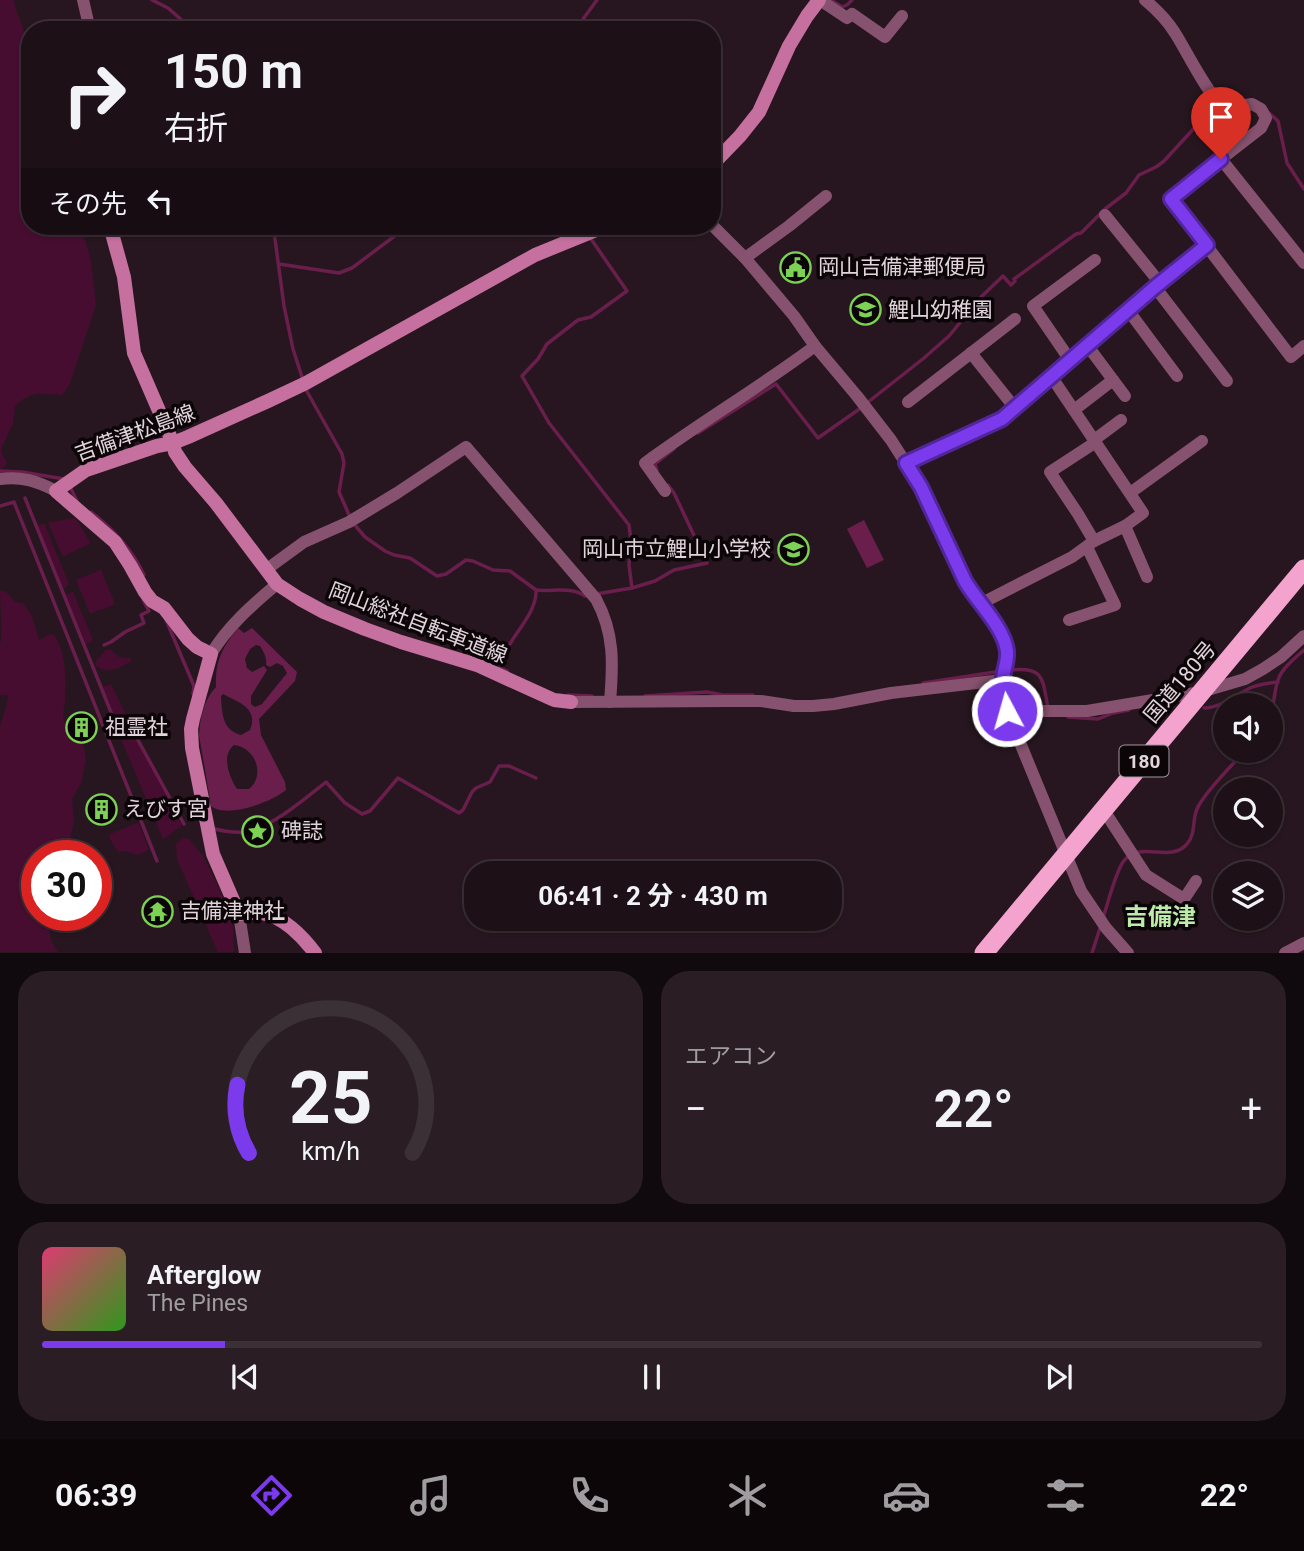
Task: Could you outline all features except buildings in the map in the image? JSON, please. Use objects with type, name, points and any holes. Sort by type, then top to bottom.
[{"type":"highway","name":"国道180号","points":[[991,951],[1066,854],[1304,569]]},
{"type":"main road","points":[[721,156],[751,124],[789,46],[819,0]]},
{"type":"main road","name":"岡山総社自転車道線","points":[[112,235],[124,277],[134,353],[175,452],[277,584],[324,612],[362,628],[477,665],[554,700],[571,702]]},
{"type":"main road","name":"吉備津松島線","points":[[56,491],[86,470],[173,443],[306,383],[535,255],[584,235]]},
{"type":"main road","points":[[56,491],[115,542],[145,593],[170,614],[182,632],[197,647],[211,654],[191,729],[192,748],[213,854],[239,914],[263,913],[275,918],[293,929],[316,953]]},
{"type":"street","points":[[83,0],[88,21]]},
{"type":"street","points":[[819,0],[847,18],[852,14],[885,37],[902,16]]},
{"type":"street","points":[[1146,0],[1174,30],[1221,105],[1229,107],[1252,104],[1261,109],[1266,118],[1261,128],[1171,199],[1291,357],[1304,346]]},
{"type":"street","points":[[1221,159],[1304,263]]},
{"type":"street","points":[[745,258],[826,196]]},
{"type":"street","points":[[1105,215],[1227,381]]},
{"type":"street","points":[[721,234],[745,258],[857,396],[921,487],[965,581],[994,622],[1007,650],[1002,680],[1007,711],[1081,891],[1106,928],[1128,953]]},
{"type":"street","points":[[906,463],[1002,419],[1207,245]]},
{"type":"street","points":[[1070,360],[1033,306],[1095,260]]},
{"type":"street","points":[[1128,310],[1177,376]]},
{"type":"street","points":[[908,402],[1015,319]]},
{"type":"street","points":[[1087,345],[1125,396]]},
{"type":"street","points":[[665,491],[645,463],[774,377],[815,346]]},
{"type":"street","points":[[971,353],[1015,408]]},
{"type":"street","points":[[979,604],[1072,557],[1143,513],[1051,376]]},
{"type":"street","points":[[1074,410],[1114,380]]},
{"type":"street","points":[[1069,620],[1115,605],[1078,514],[1050,472],[1121,420]]},
{"type":"street","points":[[1130,493],[1202,441]]},
{"type":"street","points":[[267,569],[304,542],[358,516],[466,447],[600,606],[611,644],[610,702]]},
{"type":"street","points":[[0,479],[33,480],[56,491]]},
{"type":"street","points":[[1125,526],[1147,578]]},
{"type":"street","points":[[211,654],[232,626],[277,584]]},
{"type":"street","points":[[1007,711],[1087,711],[1201,692],[1245,679],[1299,649],[1304,636]]},
{"type":"street","points":[[571,702],[761,701],[813,706],[902,691],[1002,680]]},
{"type":"street","points":[[1104,809],[1146,875],[1184,899],[1196,881]]},
{"type":"street","points":[[239,914],[245,953]]},
{"type":"street","points":[[1285,953],[1304,943]]},
{"type":"shaded area","points":[[0,0],[13,0],[21,23],[21,235],[84,235],[91,261],[96,305],[69,386],[62,395],[32,395],[15,406],[13,423],[1,449],[7,462],[0,469]]},
{"type":"shaded area","points":[[73,518],[90,542],[64,556],[48,523]]},
{"type":"shaded area","points":[[864,520],[884,560],[867,568],[847,529]]},
{"type":"shaded area","points":[[44,523],[69,584],[65,588],[38,526]]},
{"type":"shaded area","points":[[101,570],[115,604],[90,614],[76,580]]},
{"type":"shaded area","points":[[0,591],[5,591],[15,602],[23,603],[32,616],[39,640],[50,634],[55,636],[64,666],[64,721],[74,727],[83,743],[86,760],[81,783],[72,799],[74,821],[70,839],[21,840],[21,931],[49,931],[51,941],[58,952],[0,952],[0,727],[9,695],[0,695]]},
{"type":"shaded area","points":[[71,592],[93,640],[88,644],[66,595]]},
{"type":"shaded area","points":[[238,628],[244,633],[252,628],[297,672],[295,681],[259,719],[261,735],[285,782],[286,790],[260,804],[227,811],[211,806],[199,735],[203,709],[216,687],[218,662]],"holes":[[[256,645],[260,646],[264,653],[266,665],[270,667],[277,663],[283,666],[287,673],[262,704],[255,707],[251,704],[251,696],[267,670],[264,666],[252,672],[247,668],[245,659],[250,649]],[[223,694],[246,707],[252,716],[250,730],[241,735],[230,729],[224,720]],[[234,745],[241,747],[248,751],[256,762],[257,776],[249,789],[237,789],[231,778],[227,760]]]},
{"type":"shaded area","points":[[106,650],[132,661],[113,670],[103,670],[95,664]]},
{"type":"shaded area","points":[[111,684],[130,724],[120,729],[103,687]]},
{"type":"shaded area","points":[[133,733],[182,826],[163,839],[121,739]]},
{"type":"shaded area","points":[[137,823],[149,850],[137,855],[126,851],[118,852],[110,834]]},
{"type":"shaded area","points":[[182,838],[189,839],[203,856],[230,911],[234,952],[218,952],[177,859],[176,845]]},
{"type":"waterway","points":[[152,0],[168,8],[183,21]]},
{"type":"waterway","points":[[582,21],[597,0]]},
{"type":"waterway","points":[[831,0],[842,7],[852,0]]},
{"type":"waterway","points":[[698,433],[776,384],[818,438],[924,358],[949,336],[981,297],[1003,276],[1011,285],[1014,279],[1081,233],[1126,193],[1139,175],[1164,161],[1198,124],[1226,111]]},
{"type":"waterway","points":[[1269,113],[1278,121],[1287,163],[1304,189]]},
{"type":"waterway","points":[[275,235],[284,306],[303,380]]},
{"type":"waterway","points":[[279,264],[339,273],[352,268],[396,235]]},
{"type":"waterway","points":[[591,239],[627,291],[591,317],[578,320],[547,344],[538,359],[522,376],[549,423],[629,525],[632,588],[596,594]]},
{"type":"waterway","points":[[305,388],[342,454],[344,463],[339,492],[350,517]]},
{"type":"waterway","points":[[657,470],[655,464],[674,449]]},
{"type":"waterway","points":[[0,471],[64,479]]},
{"type":"waterway","points":[[632,588],[655,581],[674,570],[707,563],[668,485]]},
{"type":"waterway","points":[[70,487],[77,501]]},
{"type":"waterway","points":[[25,498],[121,737],[133,731],[184,824]]},
{"type":"waterway","points":[[0,506],[14,502],[157,861]]},
{"type":"waterway","points":[[91,512],[122,540],[144,575]]},
{"type":"waterway","points":[[354,524],[365,537],[385,551],[410,558],[437,576],[446,574],[466,560],[493,570],[510,571],[536,590],[531,612],[500,664],[501,668],[507,671]]},
{"type":"waterway","points":[[536,590],[568,590],[588,595]]},
{"type":"waterway","points":[[104,645],[144,623],[141,615],[149,611],[143,600]]},
{"type":"waterway","points":[[166,620],[194,686],[193,694]]},
{"type":"waterway","points":[[1275,693],[1280,676],[1304,650]]},
{"type":"waterway","points":[[1010,670],[1030,670],[1036,673],[1043,682],[1048,708]]},
{"type":"waterway","points":[[923,683],[1002,671]]},
{"type":"waterway","points":[[1204,708],[1222,704],[1253,687],[1278,682]]},
{"type":"waterway","points":[[645,696],[707,692],[753,695]]},
{"type":"waterway","points":[[568,695],[592,696]]},
{"type":"waterway","points":[[1068,717],[1098,719],[1129,710]]},
{"type":"waterway","points":[[1103,918],[1123,862],[1137,852],[1172,852],[1187,844],[1192,836],[1200,803],[1234,763]]},
{"type":"waterway","points":[[211,828],[245,832],[266,825],[288,812],[326,782],[345,803],[362,814],[370,811],[398,778],[459,813],[472,792],[490,782],[499,766],[509,766],[536,778]]},
{"type":"waterway","points":[[1092,953],[1101,925]]},
{"type":"place","name":"岡山吉備津郵便局","points":[[795,267]]},
{"type":"place","name":"鯉山幼稚園","points":[[865,310]]},
{"type":"place","name":"岡山市立鯉山小学校","points":[[794,549]]},
{"type":"place","name":"祖霊社","points":[[82,727]]},
{"type":"place","name":"えびす宮","points":[[101,809]]},
{"type":"place","name":"碑誌","points":[[258,831]]},
{"type":"place","name":"吉備津神社","points":[[157,911]]},
{"type":"district","name":"吉備津","points":[[1160,917]]},
{"type":"route","points":[[1007,711],[1002,680],[1007,650],[1003,640],[994,622],[965,581],[921,487],[906,463],[1002,419],[1207,245],[1171,199],[1221,159]]}]
